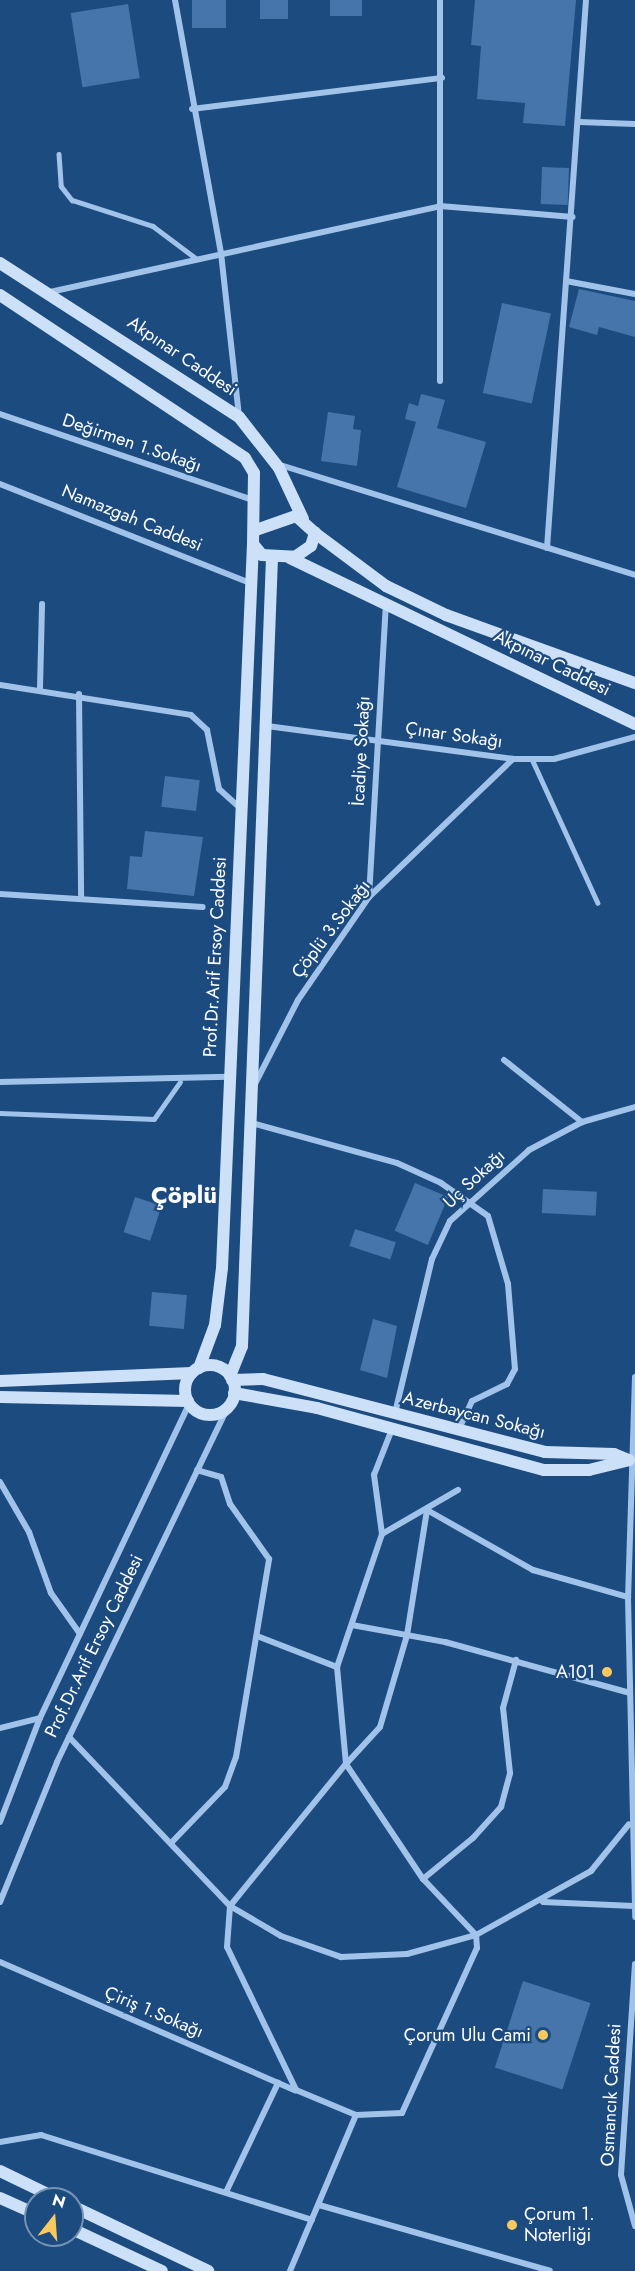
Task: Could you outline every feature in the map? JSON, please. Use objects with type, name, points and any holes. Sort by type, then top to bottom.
[{"type":"street","points":[[175,0],[192,109],[221,253],[239,417]]},
{"type":"street","points":[[440,0],[442,78],[440,381]]},
{"type":"street","points":[[547,548],[566,281],[573,216],[586,0]]},
{"type":"street","points":[[192,109],[442,78]]},
{"type":"street","points":[[579,122],[635,124]]},
{"type":"street","points":[[50,292],[440,206],[573,216]]},
{"type":"street","name":"Akpınar Caddesi","points":[[0,263],[50,292],[239,417],[276,464],[303,519]]},
{"type":"street","points":[[566,281],[635,294]]},
{"type":"street","points":[[0,296],[238,452],[254,473],[256,530],[253,544],[272,558],[290,558],[311,546],[315,533],[303,519],[284,517],[256,530]]},
{"type":"street","name":"Değirmen 1.Sokağı","points":[[0,414],[255,501]]},
{"type":"street","points":[[276,464],[635,575]]},
{"type":"street","name":"Namazgah Caddesi","points":[[0,484],[251,583]]},
{"type":"street","name":"Akpınar Caddesi","points":[[315,533],[386,586],[446,615],[635,683]]},
{"type":"street","name":"Prof.Dr.Arif Ersoy Caddesi","points":[[195,1370],[215,1325],[221,1277],[253,544]]},
{"type":"street","points":[[0,1397],[188,1402],[211,1415],[226,1408],[234,1393],[231,1378],[242,1346],[254,1087],[272,558]]},
{"type":"street","name":"Akpınar Caddesi","points":[[290,558],[635,724]]},
{"type":"street","points":[[40,688],[42,604]]},
{"type":"street","name":"İcadiye Sokağı","points":[[369,897],[376,739],[386,606]]},
{"type":"street","points":[[0,685],[79,694],[200,721],[219,789],[240,808]]},
{"type":"street","points":[[79,694],[81,899]]},
{"type":"street","name":"Çınar Sokağı","points":[[267,726],[513,759],[554,759],[635,736]]},
{"type":"street","name":"Çöplü 3.Sokağı","points":[[254,1087],[298,1000],[369,897],[513,759]]},
{"type":"street","points":[[0,894],[203,907]]},
{"type":"street","points":[[504,1060],[582,1122]]},
{"type":"street","points":[[0,1082],[180,1082],[228,1077]]},
{"type":"street","name":"Uç Sokağı","points":[[395,1414],[432,1259],[450,1221],[470,1200],[529,1150],[582,1122],[635,1107]]},
{"type":"street","points":[[252,1124],[397,1163],[470,1200],[488,1216],[508,1284],[515,1369],[507,1384],[472,1401],[458,1431]]},
{"type":"street","points":[[0,1381],[218,1367],[231,1378]]},
{"type":"street","points":[[188,1402],[185,1389],[195,1370]]},
{"type":"street","points":[[635,1377],[632,1543],[628,1597],[635,1917]]},
{"type":"street","name":"Azerbaycan Sokağı","points":[[231,1378],[263,1379],[545,1452],[614,1454],[629,1460],[589,1470],[544,1470],[288,1401],[234,1393]]},
{"type":"street","name":"Prof.Dr.Arif Ersoy Caddesi","points":[[0,1821],[40,1718],[188,1402]]},
{"type":"street","name":"Prof.Dr.Arif Ersoy Caddesi","points":[[0,1902],[69,1737],[226,1408]]},
{"type":"street","points":[[290,2271],[356,2115],[402,2113],[477,1948],[476,1935],[423,1879],[346,1764],[337,1666],[382,1534],[374,1476],[392,1429]]},
{"type":"street","points":[[172,1842],[225,1787],[236,1757],[243,1692],[257,1636],[269,1559],[230,1504],[221,1477],[197,1470]]},
{"type":"street","points":[[0,1482],[28,1532],[51,1593],[80,1634]]},
{"type":"street","points":[[382,1534],[458,1491]]},
{"type":"street","points":[[427,1510],[533,1570],[628,1597]]},
{"type":"street","points":[[296,2090],[227,1947],[230,1906],[346,1764],[380,1727],[407,1635],[427,1510]]},
{"type":"street","points":[[352,1625],[516,1660],[630,1693]]},
{"type":"street","points":[[257,1636],[337,1666]]},
{"type":"street","points":[[423,1879],[473,1838],[501,1807],[510,1773],[503,1708],[516,1660]]},
{"type":"street","points":[[0,1728],[40,1718]]},
{"type":"street","points":[[69,1737],[172,1842],[230,1906],[281,1936],[341,1957],[407,1954],[476,1935],[543,1902],[591,1871],[632,1824]]},
{"type":"street","points":[[543,1902],[634,1906]]},
{"type":"street","name":"Çiriş 1.Sokağı","points":[[0,1962],[356,2115]]},
{"type":"street","name":"Osmancık Caddesi","points":[[635,1964],[633,2049],[621,2175],[635,2226]]},
{"type":"street","points":[[227,2190],[279,2083]]},
{"type":"street","points":[[0,2142],[41,2135],[227,2190],[312,2220]]},
{"type":"street","points":[[0,2171],[33,2187]]},
{"type":"street","points":[[0,2198],[24,2209]]},
{"type":"street","points":[[319,2205],[550,2271]]},
{"type":"street","points":[[84,2212],[208,2271]]},
{"type":"street","points":[[84,2235],[162,2271]]},
{"type":"lane","points":[[60,154],[61,186],[72,200],[153,226],[197,259]]},
{"type":"lane","points":[[532,759],[598,903]]},
{"type":"lane","points":[[0,1113],[154,1119],[180,1082]]},
{"type":"building","points":[[192,0],[226,0],[226,28],[192,28]]},
{"type":"building","points":[[260,0],[288,0],[288,19],[260,19]]},
{"type":"building","points":[[330,0],[362,0],[362,16],[330,16]]},
{"type":"building","points":[[475,0],[576,0],[565,126],[523,123],[525,103],[477,99],[481,46],[471,45]]},
{"type":"building","points":[[128,4],[140,78],[82,87],[71,13]]},
{"type":"building","points":[[542,167],[569,168],[568,205],[541,204]]},
{"type":"building","points":[[579,289],[635,301],[635,337],[599,327],[597,335],[569,327]]},
{"type":"building","points":[[502,303],[551,313],[532,403],[483,393]]},
{"type":"building","points":[[421,394],[445,400],[437,428],[486,442],[466,508],[397,487],[416,422],[405,419],[409,403],[418,406]]},
{"type":"building","points":[[328,412],[355,416],[353,429],[361,430],[357,466],[321,461]]},
{"type":"building","points":[[165,776],[200,780],[196,811],[161,807]]},
{"type":"building","points":[[145,831],[203,837],[194,896],[127,889],[130,856],[142,857]]},
{"type":"building","points":[[415,1183],[448,1197],[428,1245],[395,1231]]},
{"type":"building","points":[[543,1189],[597,1192],[596,1216],[542,1213]]},
{"type":"building","points":[[135,1197],[162,1206],[150,1241],[124,1232]]},
{"type":"building","points":[[355,1229],[396,1242],[390,1259],[349,1246]]},
{"type":"building","points":[[152,1292],[187,1295],[184,1329],[149,1326]]},
{"type":"building","points":[[373,1319],[397,1326],[387,1378],[360,1370]]},
{"type":"building","name":"Çorum Ulu Cami","points":[[523,1981],[591,2003],[562,2089],[495,2068]]},
{"type":"place","name":"A101","points":[[607,1672]]},
{"type":"place","name":"Çorum Ulu Cami","points":[[543,2035]]},
{"type":"place","name":"Çorum 1. Noterliği","points":[[512,2225]]},
{"type":"district","name":"Çöplü","points":[[184,1195]]}]
